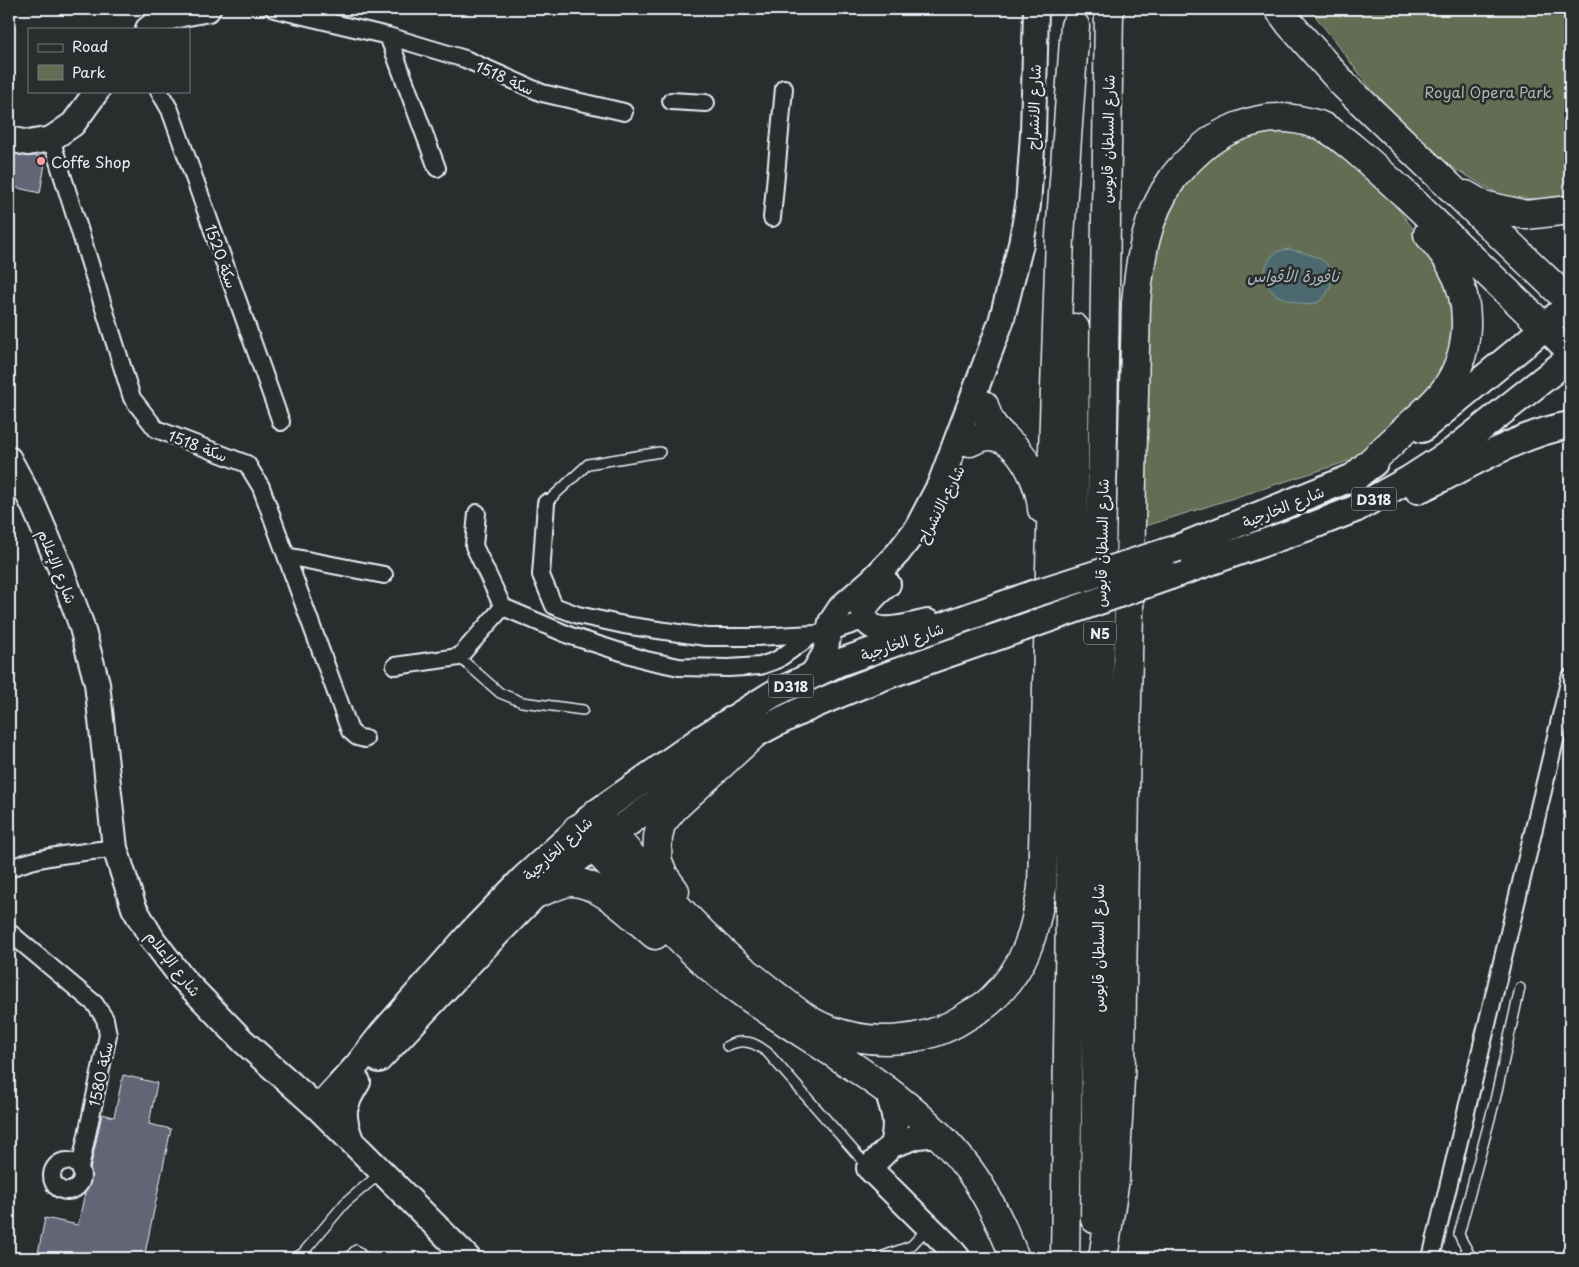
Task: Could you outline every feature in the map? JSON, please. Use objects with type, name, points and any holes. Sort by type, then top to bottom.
[{"type":"highway","name":"شارع السلطان قابوس","points":[[1095,1258],[1098,788],[1108,9]]},
{"type":"highway","points":[[1279,9],[1344,85],[1570,303]]},
{"type":"highway","name":"شارع السلطان قابوس","points":[[1065,1258],[1072,776],[1075,17]]},
{"type":"highway","points":[[538,893],[570,882],[581,883],[594,888],[608,896],[662,940],[709,953],[803,1016],[829,1030],[856,1037],[880,1040],[915,1038],[954,1024],[991,1001],[1010,980],[1025,956],[1037,921],[1042,888],[1035,627],[1053,450],[1060,236],[1075,17]]},
{"type":"highway","points":[[1103,1258],[1116,1179],[1121,1058],[1136,303],[1145,237],[1156,208],[1174,178],[1188,162],[1210,141],[1234,129],[1258,121],[1278,118],[1294,119],[1321,126],[1338,136],[1375,166],[1544,327]]},
{"type":"highway","points":[[1418,156],[1466,195],[1483,205],[1526,215],[1570,210]]},
{"type":"highway","points":[[1356,476],[1426,410],[1443,391],[1455,373],[1463,352],[1466,332],[1466,308],[1460,285],[1451,264],[1375,166]]},
{"type":"highway","points":[[984,405],[988,419],[994,429],[1021,455],[1032,472],[1042,500],[1043,566],[1035,627]]},
{"type":"highway","points":[[970,442],[983,436],[995,436],[1006,440]]},
{"type":"highway","points":[[709,953],[664,876],[657,859],[658,837],[661,824],[674,808],[751,737]]},
{"type":"highway","points":[[594,831],[652,882],[732,985],[887,1090],[938,1134],[971,1172],[1005,1232],[1015,1258]]},
{"type":"main road","points":[[149,28],[154,24],[178,15],[208,9]]},
{"type":"main road","name":"شارع الانشراح","points":[[812,675],[825,653],[821,634],[841,606],[873,580],[898,553],[917,528],[940,484],[1001,322],[1012,282],[1028,205],[1033,134],[1036,9]]},
{"type":"main road","points":[[9,139],[28,143],[51,139],[73,124],[96,92]]},
{"type":"main road","name":"شارع الخارجية","points":[[322,1112],[538,893],[594,831],[702,738],[773,694],[838,663],[1033,594],[1178,548],[1356,476],[1410,438],[1524,345],[1570,303]]},
{"type":"main road","name":"شارع الانشراح","points":[[866,620],[864,613],[868,604],[901,570],[921,544],[936,520],[956,478],[984,405],[995,364],[1001,322]]},
{"type":"main road","points":[[1544,327],[1570,353]]},
{"type":"main road","name":"شارع الخارجية","points":[[358,1074],[382,1033],[523,878],[594,831],[751,737],[825,700],[1035,627],[1355,509],[1408,480],[1453,451],[1570,358]]},
{"type":"main road","points":[[984,405],[982,388],[986,359]]},
{"type":"main road","points":[[1355,509],[1403,497],[1541,432],[1570,425]]},
{"type":"main road","name":"شارع الإعلام","points":[[9,459],[33,504],[60,567],[81,624],[97,684],[115,848],[134,908],[153,940],[182,978],[243,1041],[351,1140],[468,1258]]},
{"type":"main road","points":[[866,620],[872,626],[881,630],[891,630],[1002,605]]},
{"type":"main road","points":[[292,1086],[312,1087],[358,1074]]},
{"type":"main road","points":[[351,1140],[345,1123],[345,1109],[358,1074]]},
{"type":"main road","points":[[887,1090],[896,1120],[892,1145]]},
{"type":"main road","points":[[938,1134],[918,1136],[892,1145],[869,1168],[958,1258]]},
{"type":"street","name":"سكة 1518","points":[[274,9],[388,36],[465,59],[542,93],[624,112]]},
{"type":"street","points":[[388,36],[436,168]]},
{"type":"street","points":[[772,218],[784,88]]},
{"type":"street","name":"سكة 1520","points":[[161,92],[170,110],[281,422]]},
{"type":"street","points":[[671,101],[706,103]]},
{"type":"street","name":"سكة 1518","points":[[51,139],[132,398],[156,429],[247,464],[261,487],[350,731],[356,737],[364,739]]},
{"type":"street","points":[[1521,441],[1543,435],[1570,433]]},
{"type":"street","points":[[546,503],[541,575],[554,606],[578,615],[624,626],[706,636],[756,637],[821,634]]},
{"type":"street","points":[[477,513],[474,546],[503,607],[571,636],[646,660],[680,667],[729,668],[760,666],[777,660],[821,634],[866,620]]},
{"type":"street","points":[[286,556],[384,575]]},
{"type":"street","points":[[395,666],[459,657],[503,607]]},
{"type":"street","points":[[1430,1258],[1570,678]]},
{"type":"street","points":[[9,869],[18,864],[57,856],[115,848]]},
{"type":"street","name":"سكة 1580","points":[[9,932],[94,1004],[105,1019],[108,1035],[80,1168]]},
{"type":"lane","points":[[546,503],[588,464],[660,452]]},
{"type":"lane","points":[[459,657],[500,693],[522,702],[583,710]]},
{"type":"lane","points":[[1471,1258],[1459,1234],[1495,1100],[1520,988]]},
{"type":"lane","points":[[727,1046],[743,1041],[760,1046],[767,1052],[869,1168]]},
{"type":"lane","points":[[295,1258],[303,1253],[345,1203],[382,1171]]},
{"type":"lane","points":[[878,1258],[911,1246],[928,1228]]},
{"type":"lane","points":[[348,1258],[356,1250],[365,1258]]},
{"type":"green space","name":"Royal Opera Park","points":[[1310,9],[1570,9],[1570,193],[1554,200],[1503,197],[1447,164],[1387,110]]},
{"type":"green space","points":[[1278,128],[1317,136],[1369,172],[1444,268],[1457,330],[1446,367],[1418,402],[1349,461],[1140,528],[1146,304],[1154,242],[1182,184],[1214,150],[1239,138]]},
{"type":"water","name":"نافورة الأقواس","points":[[1289,249],[1321,259],[1331,270],[1330,287],[1320,301],[1301,304],[1279,296],[1269,287],[1265,279],[1265,269],[1269,260],[1276,253]]},
{"type":"building","points":[[9,153],[46,158],[40,193],[9,186]]},
{"type":"building","points":[[123,1075],[157,1083],[149,1124],[171,1129],[144,1258],[37,1258],[45,1218],[78,1225],[102,1114],[114,1117]]},
{"type":"place","name":"Coffe Shop","points":[[41,161]]}]
